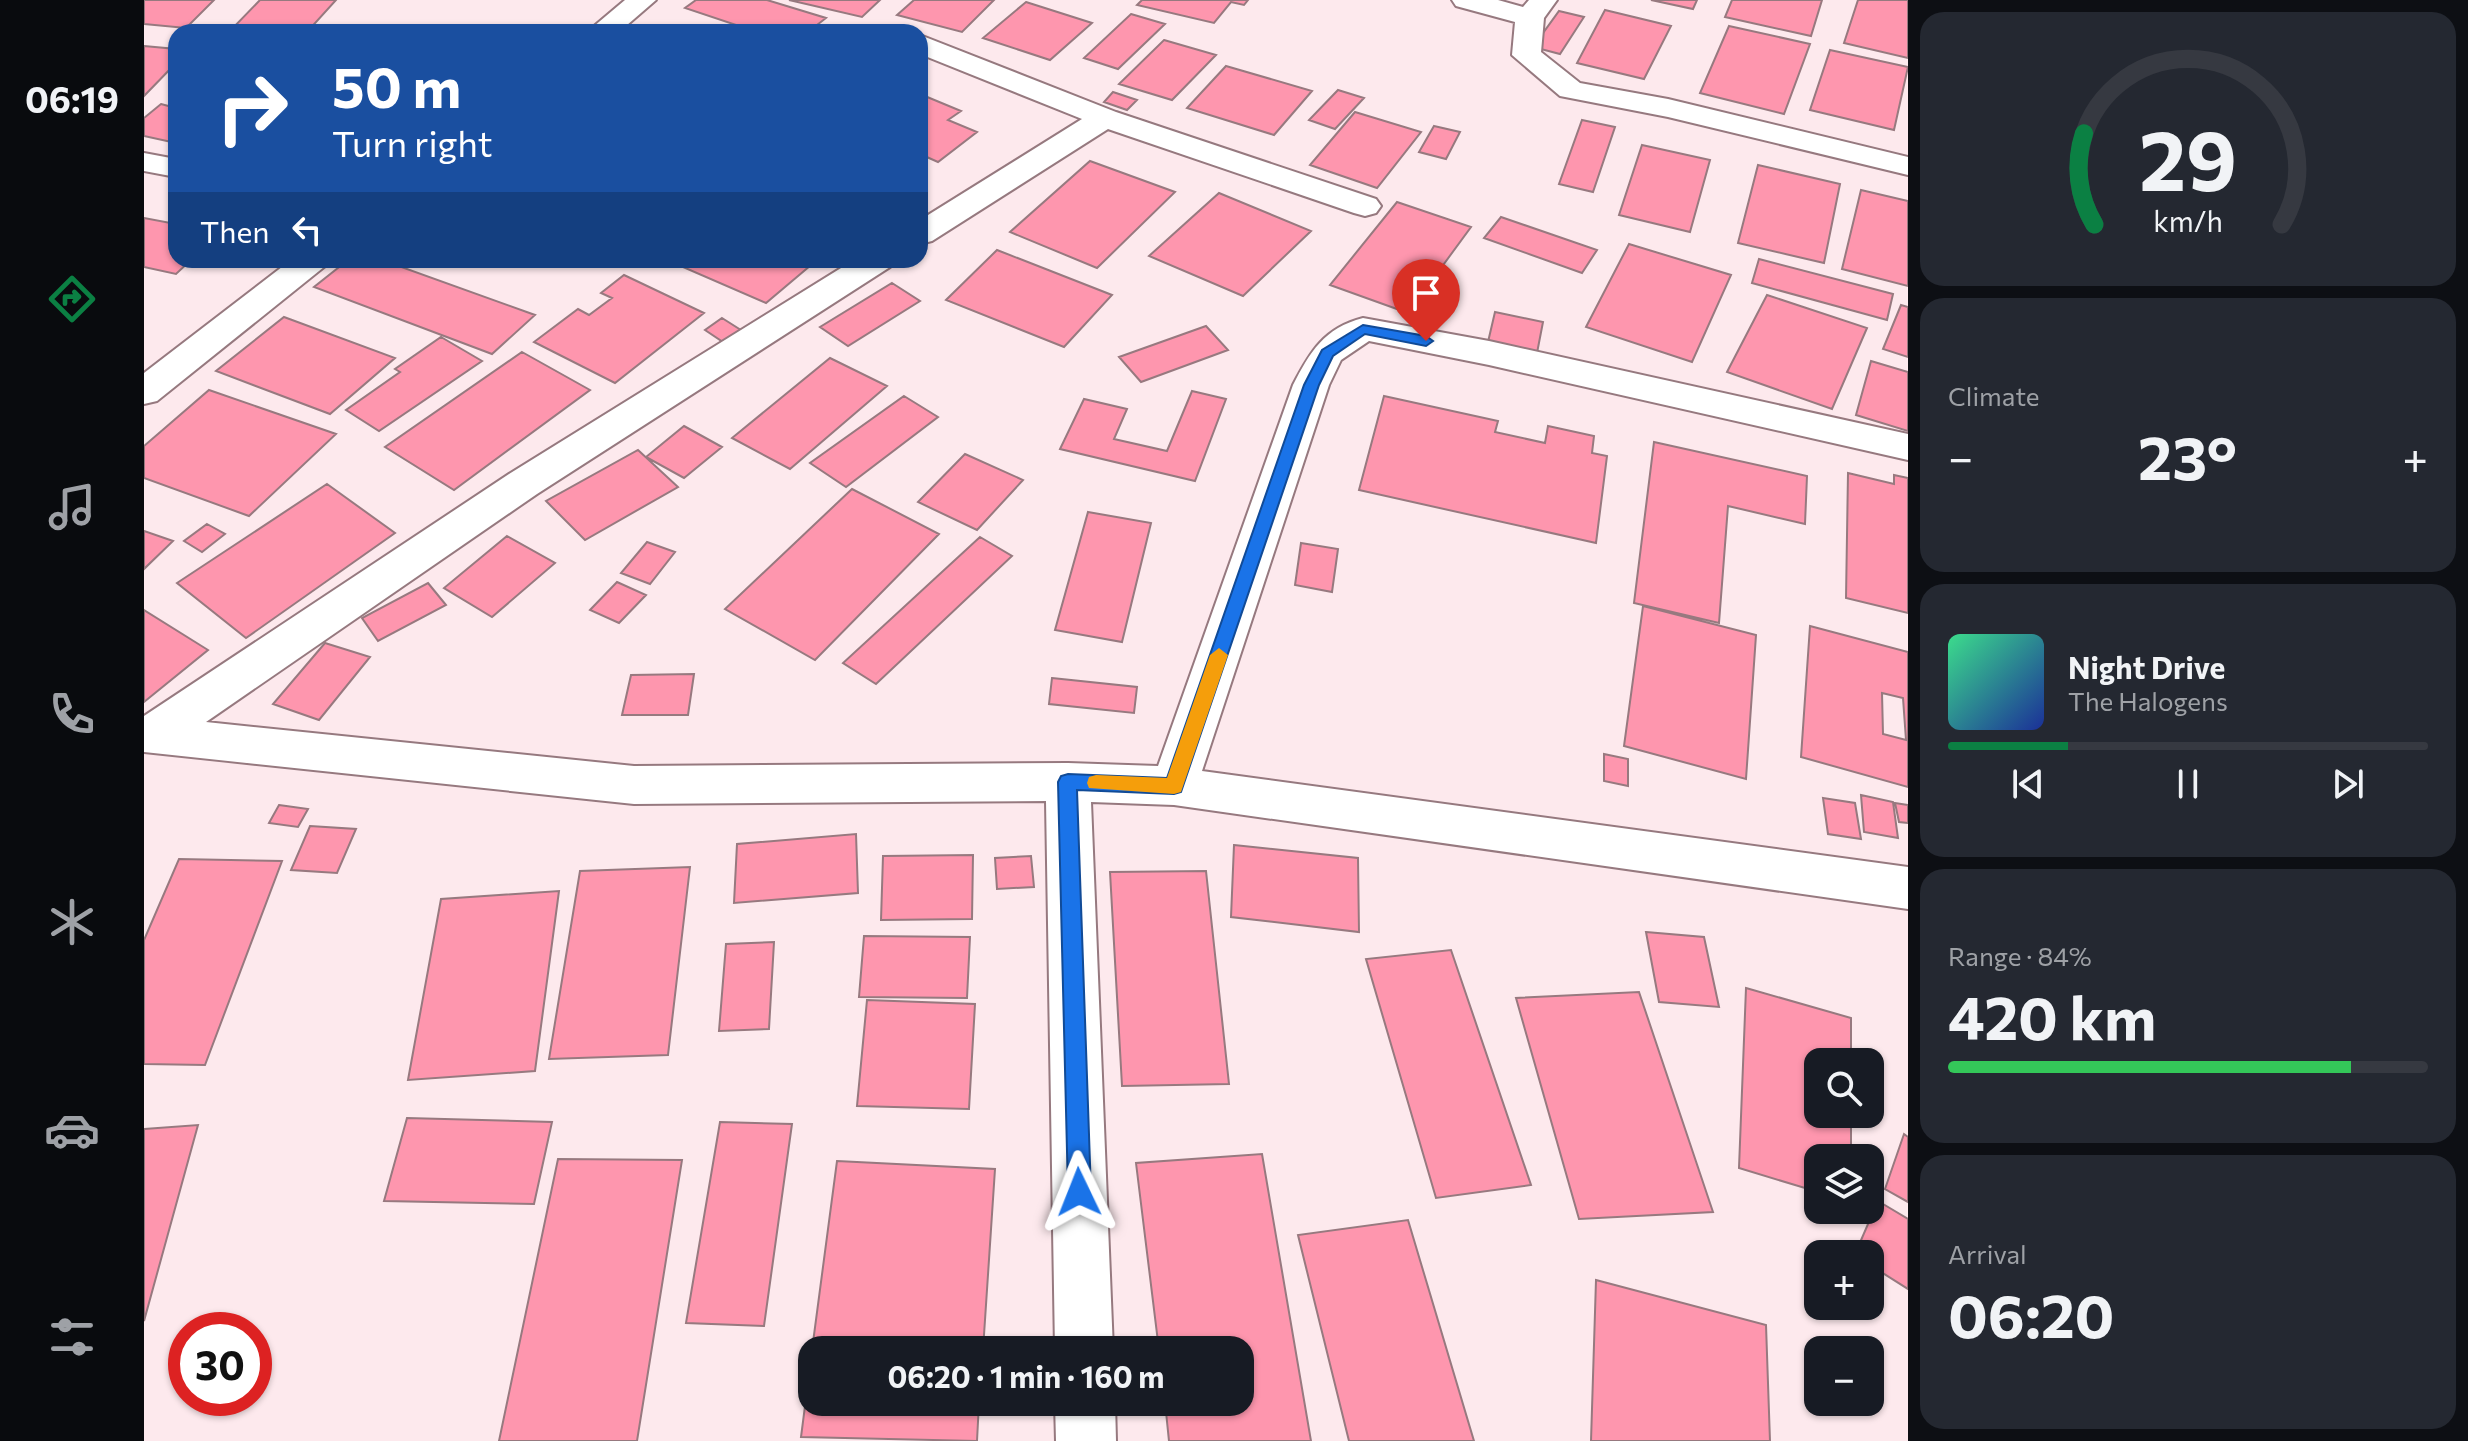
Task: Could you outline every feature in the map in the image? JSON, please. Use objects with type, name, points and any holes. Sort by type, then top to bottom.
[{"type":"street","points":[[611,24],[642,0]]},
{"type":"street","points":[[1466,0],[1537,9],[1526,55],[1571,90],[1668,108],[1908,166]]},
{"type":"street","points":[[928,47],[1105,118],[1365,206]]},
{"type":"street","points":[[928,229],[1105,118]]},
{"type":"street","points":[[144,162],[168,166]]},
{"type":"street","points":[[144,392],[302,268]]},
{"type":"street","points":[[149,735],[523,484],[865,268]]},
{"type":"street","points":[[1174,786],[1311,385],[1327,353],[1363,329],[1489,353],[1908,447]]},
{"type":"street","points":[[149,735],[634,785],[1068,782],[1174,786],[1908,888]]},
{"type":"street","points":[[1068,782],[1084,1336]]},
{"type":"street","points":[[1085,1416],[1086,1441]]},
{"type":"building","points":[[144,0],[214,0],[190,24],[144,24]]},
{"type":"building","points":[[260,0],[336,0],[314,24],[237,24]]},
{"type":"building","points":[[696,0],[767,0],[826,18],[818,24],[733,24],[685,8]]},
{"type":"building","points":[[789,0],[880,0],[862,17]]},
{"type":"building","points":[[914,0],[994,0],[962,32],[897,15]]},
{"type":"building","points":[[1142,0],[1248,0],[1244,5],[1231,2],[1214,23],[1137,5]]},
{"type":"building","points":[[1651,0],[1697,0],[1693,9]]},
{"type":"building","points":[[1732,0],[1822,0],[1811,36],[1725,17]]},
{"type":"building","points":[[1858,0],[1908,0],[1908,58],[1844,43]]},
{"type":"building","points":[[1026,2],[1092,23],[1050,60],[983,38]]},
{"type":"building","points":[[1605,10],[1671,26],[1644,79],[1577,63]]},
{"type":"building","points":[[1559,11],[1584,17],[1560,54],[1533,47]]},
{"type":"building","points":[[1131,14],[1165,24],[1118,69],[1084,58]]},
{"type":"building","points":[[1729,26],[1810,44],[1784,114],[1700,93]]},
{"type":"building","points":[[1164,40],[1216,55],[1172,100],[1119,84]]},
{"type":"building","points":[[144,46],[168,48],[168,71],[144,96]]},
{"type":"building","points":[[1830,50],[1908,67],[1894,130],[1810,110]]},
{"type":"building","points":[[1226,66],[1312,91],[1274,135],[1187,108]]},
{"type":"building","points":[[1338,90],[1364,98],[1335,129],[1309,120]]},
{"type":"building","points":[[1113,92],[1137,100],[1127,110],[1104,102]]},
{"type":"building","points":[[928,97],[961,111],[948,120],[977,132],[938,162],[928,158]]},
{"type":"building","points":[[161,104],[168,106],[168,141],[144,136],[144,118]]},
{"type":"building","points":[[1355,112],[1421,132],[1377,188],[1310,165]]},
{"type":"building","points":[[1582,120],[1615,127],[1593,192],[1559,184]]},
{"type":"building","points":[[1434,126],[1460,132],[1446,159],[1419,152]]},
{"type":"building","points":[[1642,145],[1710,160],[1690,232],[1619,215]]},
{"type":"building","points":[[1090,161],[1175,192],[1097,268],[1010,232]]},
{"type":"building","points":[[1758,165],[1840,184],[1824,263],[1738,243]]},
{"type":"building","points":[[1861,190],[1908,201],[1908,286],[1842,269]]},
{"type":"building","points":[[1219,193],[1311,231],[1243,296],[1149,256]]},
{"type":"building","points":[[1397,202],[1471,227],[1408,313],[1330,285]]},
{"type":"building","points":[[1501,217],[1597,250],[1582,273],[1484,238]]},
{"type":"building","points":[[144,218],[168,222],[168,268],[182,268],[176,274],[144,267]]},
{"type":"building","points":[[1629,244],[1731,275],[1692,362],[1586,327]]},
{"type":"building","points":[[997,250],[1112,295],[1064,347],[946,300]]},
{"type":"building","points":[[1759,259],[1893,294],[1887,320],[1752,283]]},
{"type":"building","points":[[338,268],[404,268],[535,315],[492,354],[314,287]]},
{"type":"building","points":[[685,268],[808,268],[766,303]]},
{"type":"building","points":[[624,275],[704,313],[615,383],[534,342],[578,309],[589,315],[612,298],[601,293]]},
{"type":"building","points":[[892,283],[920,301],[848,346],[820,327]]},
{"type":"building","points":[[1767,295],[1867,328],[1832,409],[1727,372]]},
{"type":"building","points":[[1901,305],[1908,307],[1908,357],[1883,349]]},
{"type":"building","points":[[1495,312],[1543,322],[1537,353],[1488,342]]},
{"type":"building","points":[[284,317],[395,358],[330,414],[216,371]]},
{"type":"building","points":[[722,318],[744,332],[726,344],[705,330]]},
{"type":"building","points":[[1206,326],[1228,350],[1141,382],[1119,357]]},
{"type":"building","points":[[441,337],[482,361],[379,431],[346,410],[400,372],[395,369]]},
{"type":"building","points":[[522,352],[590,390],[454,490],[385,447]]},
{"type":"building","points":[[830,358],[887,386],[790,469],[732,438]]},
{"type":"building","points":[[1871,361],[1908,372],[1908,431],[1856,415]]},
{"type":"building","points":[[209,390],[336,434],[249,516],[144,478],[144,446]]},
{"type":"building","points":[[1192,391],[1226,399],[1195,481],[1060,449],[1084,399],[1127,409],[1114,439],[1167,451]]},
{"type":"building","points":[[904,396],[938,417],[846,487],[810,463]]},
{"type":"building","points":[[1384,396],[1498,421],[1495,432],[1545,443],[1548,426],[1594,436],[1592,453],[1607,456],[1596,543],[1359,490]]},
{"type":"building","points":[[684,426],[722,447],[684,478],[646,457]]},
{"type":"building","points":[[1654,442],[1807,476],[1805,524],[1728,506],[1719,623],[1634,603]]},
{"type":"building","points":[[638,450],[678,487],[585,540],[546,501]]},
{"type":"building","points":[[965,454],[1023,480],[977,530],[918,502]]},
{"type":"building","points":[[1848,473],[1894,484],[1894,475],[1908,478],[1908,613],[1846,598]]},
{"type":"building","points":[[327,484],[395,533],[246,638],[177,583]]},
{"type":"building","points":[[852,489],[939,534],[815,660],[725,609]]},
{"type":"building","points":[[1088,512],[1151,523],[1122,642],[1055,630]]},
{"type":"building","points":[[207,524],[225,534],[202,552],[184,541]]},
{"type":"building","points":[[144,531],[173,541],[144,569]]},
{"type":"building","points":[[507,536],[555,563],[492,617],[444,588]]},
{"type":"building","points":[[980,537],[1012,556],[876,684],[843,663]]},
{"type":"building","points":[[647,542],[675,552],[650,584],[621,573]]},
{"type":"building","points":[[1301,543],[1338,549],[1332,592],[1295,585]]},
{"type":"building","points":[[617,582],[646,595],[619,623],[590,610]]},
{"type":"building","points":[[428,583],[446,605],[378,641],[362,618]]},
{"type":"building","points":[[1643,606],[1756,635],[1746,779],[1624,746]]},
{"type":"building","points":[[144,610],[208,650],[144,702]]},
{"type":"building","points":[[1810,626],[1908,652],[1908,787],[1801,757]],"holes":[[[1882,693],[1903,698],[1906,740],[1883,734]]]},
{"type":"building","points":[[325,643],[370,657],[319,720],[273,704]]},
{"type":"building","points":[[694,674],[688,715],[622,715],[631,675]]},
{"type":"building","points":[[1052,678],[1137,687],[1134,713],[1049,704]]},
{"type":"building","points":[[1604,754],[1628,759],[1628,786],[1604,781]]},
{"type":"building","points":[[1861,795],[1893,802],[1898,838],[1864,832]]},
{"type":"building","points":[[1823,798],[1855,803],[1861,839],[1828,834]]},
{"type":"building","points":[[1895,803],[1908,805],[1908,823],[1899,822]]},
{"type":"building","points":[[279,805],[308,809],[298,827],[269,823]]},
{"type":"building","points":[[310,826],[356,829],[337,873],[291,870]]},
{"type":"building","points":[[856,834],[858,893],[734,903],[737,844]]},
{"type":"building","points":[[1234,845],[1358,858],[1359,932],[1231,917]]},
{"type":"building","points":[[973,855],[972,919],[881,920],[883,856]]},
{"type":"building","points":[[1031,856],[1034,887],[997,889],[995,858]]},
{"type":"building","points":[[179,859],[282,861],[205,1065],[144,1064],[144,940]]},
{"type":"building","points":[[690,867],[668,1055],[549,1059],[580,871]]},
{"type":"building","points":[[1206,871],[1229,1084],[1122,1086],[1110,872]]},
{"type":"building","points":[[559,891],[535,1071],[408,1080],[441,899]]},
{"type":"building","points":[[1646,932],[1704,937],[1719,1007],[1659,1002]]},
{"type":"building","points":[[864,936],[970,937],[967,998],[859,997]]},
{"type":"building","points":[[774,942],[769,1029],[719,1031],[726,944]]},
{"type":"building","points":[[1451,950],[1531,1185],[1436,1198],[1366,959]]},
{"type":"building","points":[[1746,988],[1851,1018],[1851,1048],[1804,1048],[1804,1128],[1851,1128],[1851,1144],[1804,1144],[1804,1188],[1739,1168]]},
{"type":"building","points":[[1639,992],[1713,1212],[1579,1219],[1516,998]]},
{"type":"building","points":[[867,1000],[975,1004],[969,1109],[857,1106]]},
{"type":"building","points":[[407,1118],[552,1122],[534,1204],[384,1201]]},
{"type":"building","points":[[720,1122],[792,1124],[764,1326],[686,1323]]},
{"type":"building","points":[[198,1125],[144,1321],[144,1129]]},
{"type":"building","points":[[1904,1134],[1908,1137],[1908,1202],[1885,1189]]},
{"type":"building","points":[[1262,1154],[1311,1441],[1169,1441],[1166,1416],[1254,1416],[1254,1336],[1157,1336],[1136,1163]]},
{"type":"building","points":[[558,1159],[682,1160],[637,1441],[499,1441]]},
{"type":"building","points":[[837,1161],[995,1169],[984,1336],[814,1336]]},
{"type":"building","points":[[1884,1205],[1908,1219],[1908,1289],[1884,1274],[1884,1240],[1861,1240],[1868,1224],[1884,1224]]},
{"type":"building","points":[[1408,1220],[1474,1441],[1349,1441],[1298,1235]]},
{"type":"building","points":[[1596,1280],[1766,1325],[1770,1441],[1591,1441]]},
{"type":"building","points":[[804,1416],[978,1416],[977,1441],[801,1437]]},
{"type":"slow traffic","points":[[1096,783],[1174,786],[1219,655]]},
{"type":"route","points":[[1079,1192],[1068,782],[1174,786],[1311,385],[1327,353],[1363,329],[1426,341]]}]
